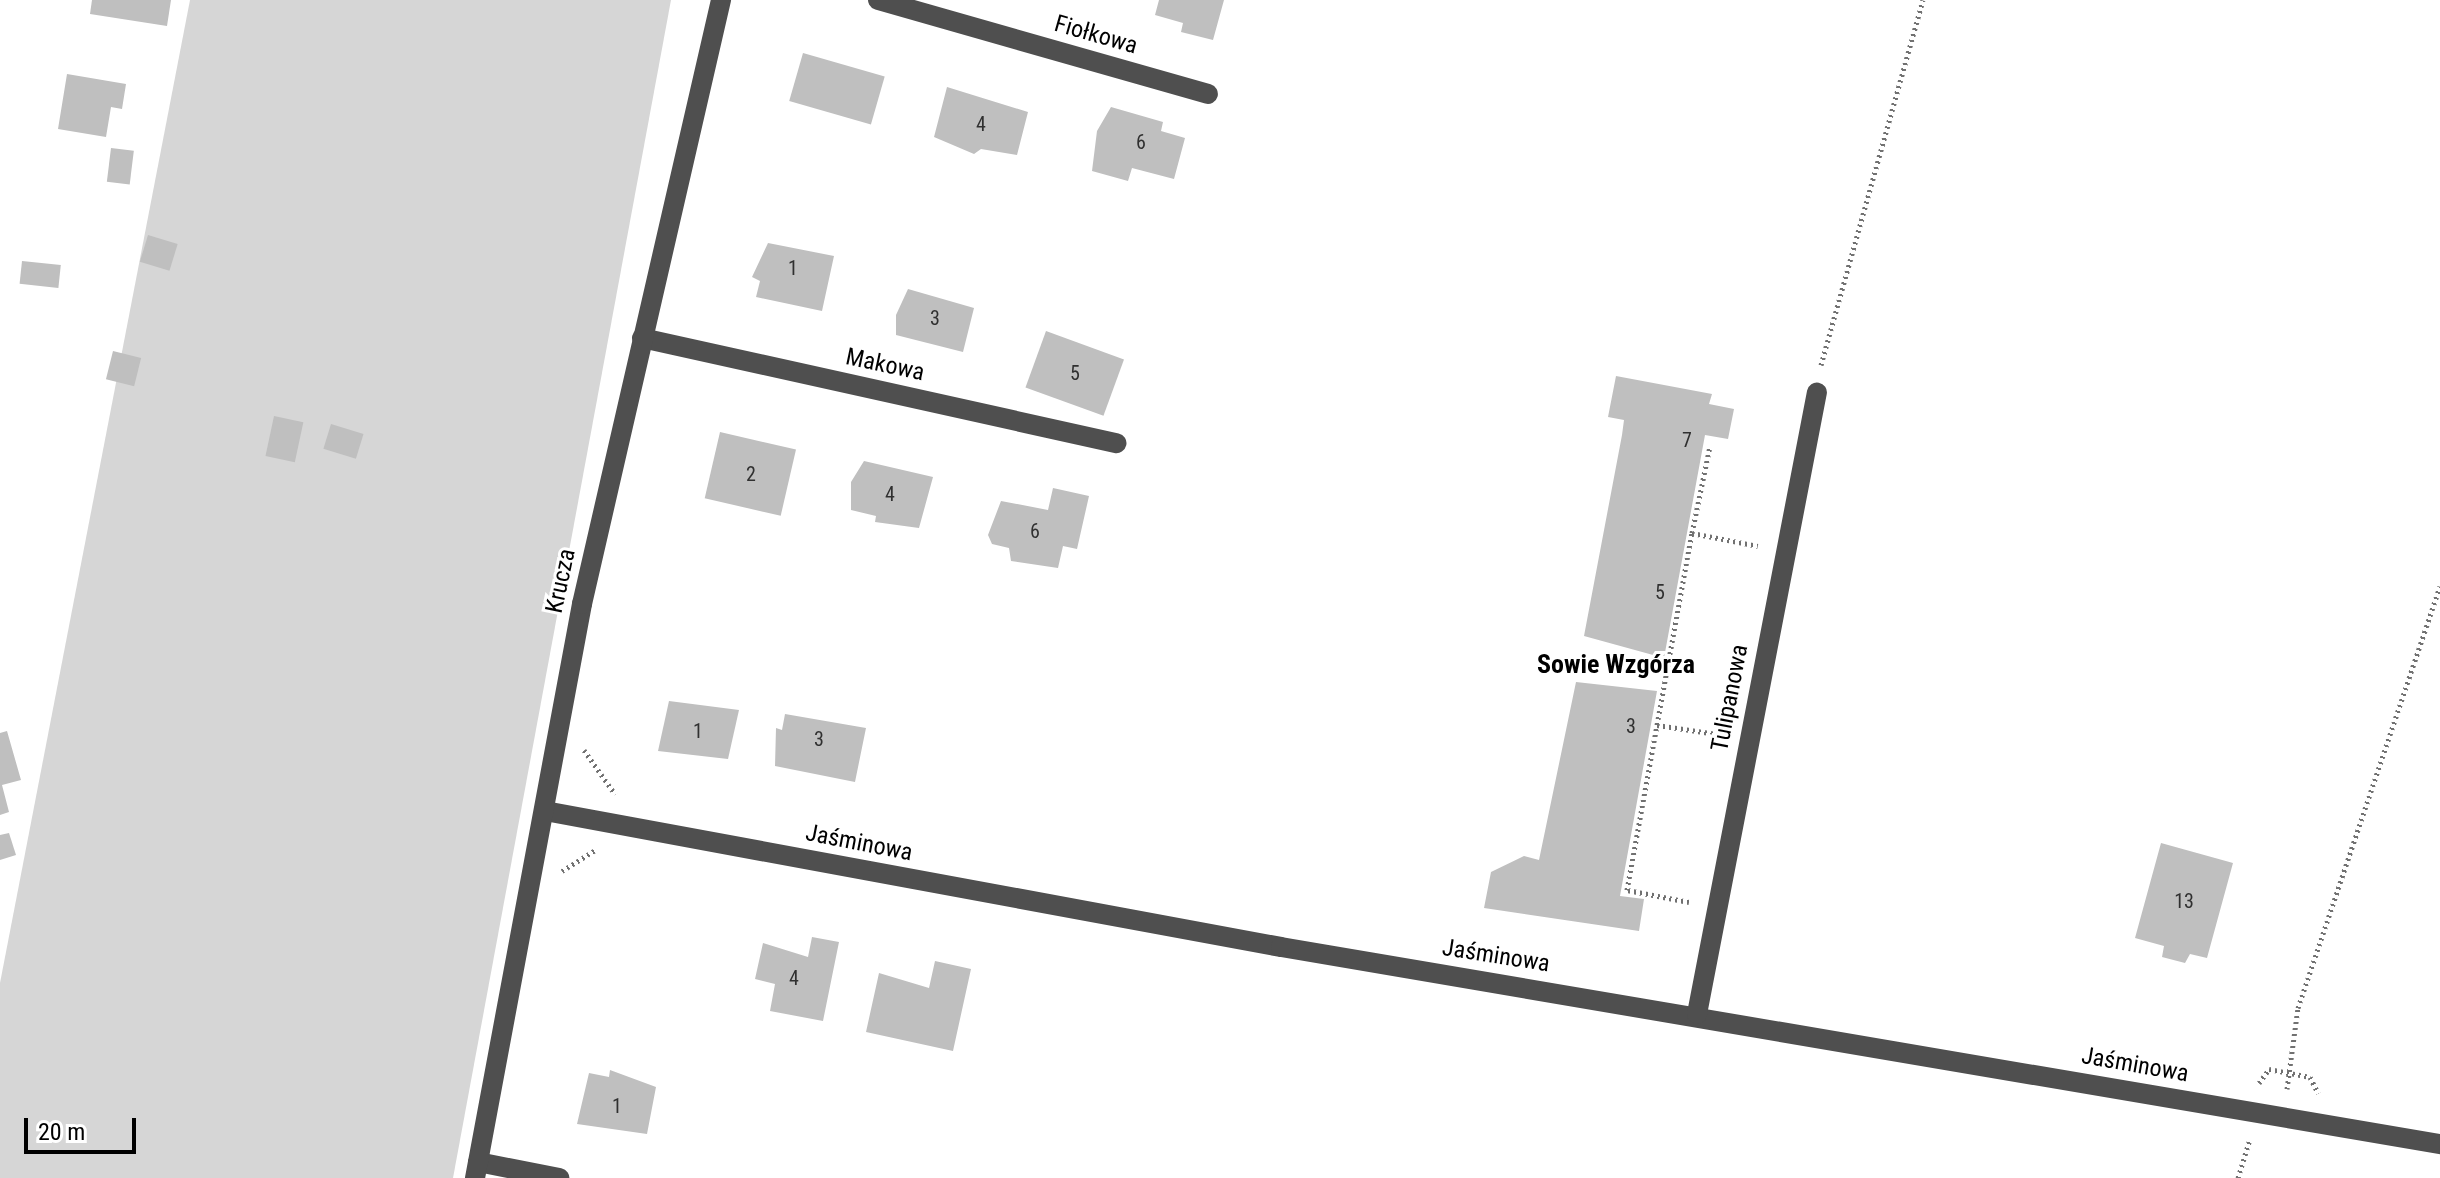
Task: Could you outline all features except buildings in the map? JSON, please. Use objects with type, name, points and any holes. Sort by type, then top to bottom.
[{"type":"street","name":"Krucza","points":[[476,1170],[582,604],[721,0]]},
{"type":"street","name":"Fiołkowa","points":[[878,0],[1208,94]]},
{"type":"street","name":"Makowa","points":[[642,338],[1117,443]]},
{"type":"street","name":"Tulipanowa","points":[[1697,1014],[1817,392]]},
{"type":"street","name":"Jaśminowa","points":[[545,811],[1281,947],[1697,1014],[2440,1144]]},
{"type":"street","points":[[476,1170],[559,1178]]},
{"type":"path","points":[[1817,392],[1829,321],[1923,0]]},
{"type":"path","points":[[1710,446],[1627,890],[1718,907]]},
{"type":"path","points":[[1692,533],[1784,552]]},
{"type":"path","points":[[2280,1116],[2298,1008],[2440,586]]},
{"type":"path","points":[[1657,725],[1749,740]]},
{"type":"path","points":[[2238,1178],[2257,1113]]},
{"type":"shaded area","points":[[190,0],[671,0],[453,1178],[0,1178],[0,983]]},
{"type":"district","name":"Sowie Wzgórza","points":[[1616,665]]}]
